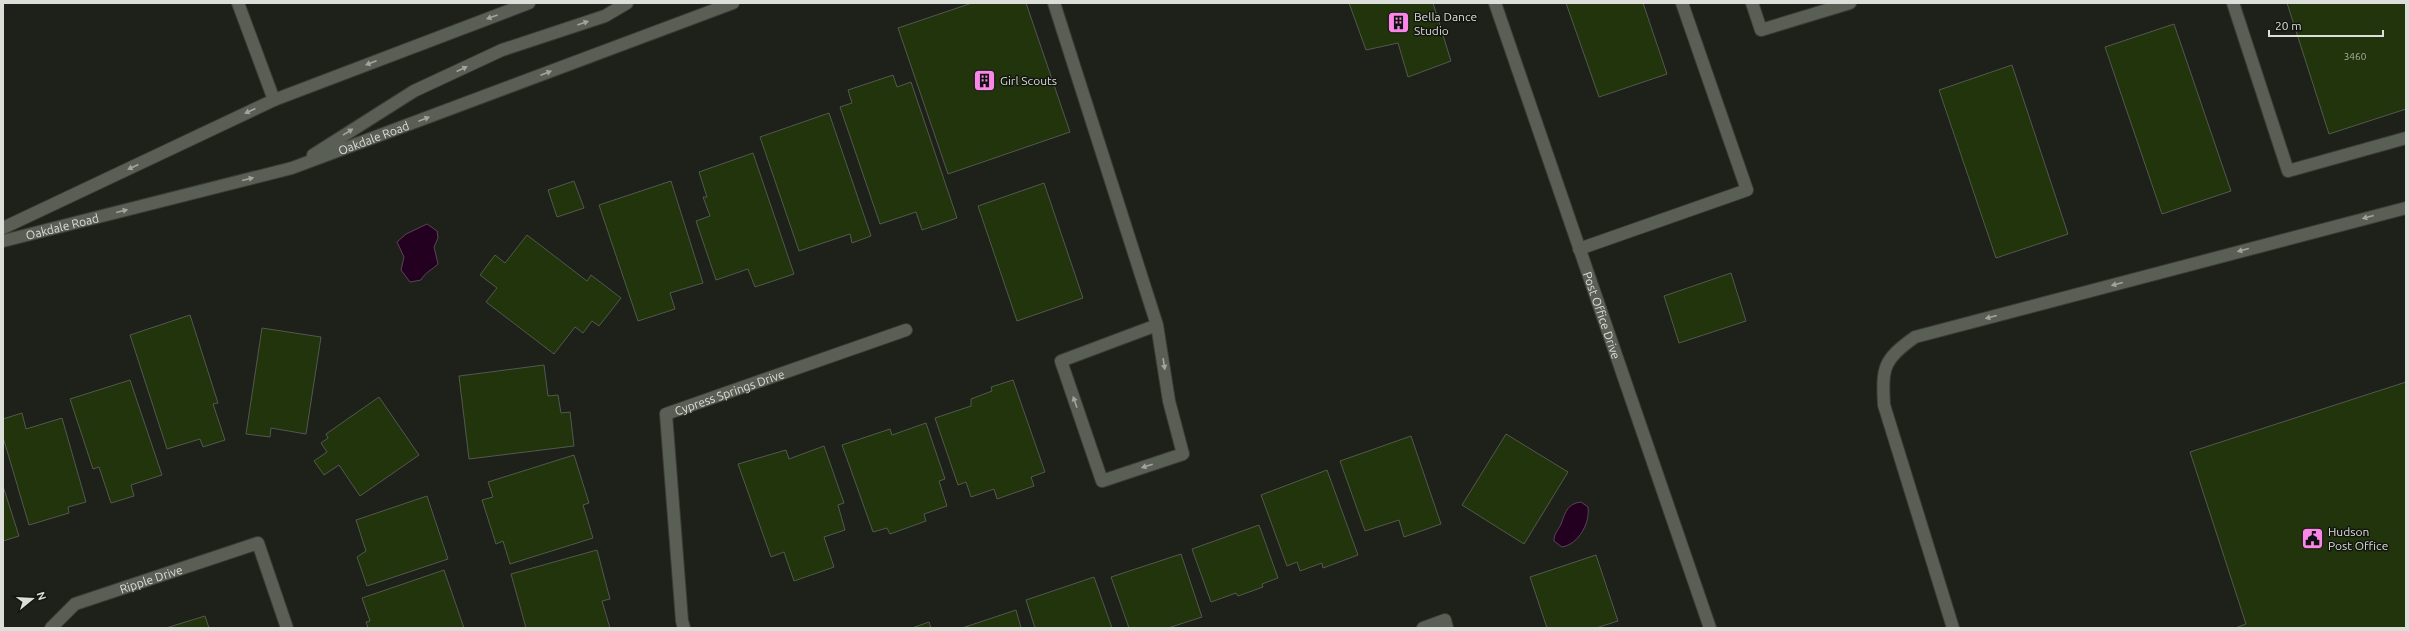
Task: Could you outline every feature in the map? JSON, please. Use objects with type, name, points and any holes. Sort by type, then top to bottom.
[{"type":"main road","points":[[238,3],[274,100]]},
{"type":"main road","name":"Oakdale Road","points":[[3,228],[274,100],[529,3]]},
{"type":"main road","points":[[292,168],[414,91],[502,50],[605,16],[627,3]]},
{"type":"main road","name":"Oakdale Road","points":[[3,241],[292,168],[733,3]]},
{"type":"main road","points":[[1054,3],[1158,325],[1170,401],[1183,454],[1102,480],[1062,361],[1158,325]]},
{"type":"main road","name":"Post Office Drive","points":[[1495,3],[1710,628]]},
{"type":"main road","points":[[1580,249],[1747,190],[1682,3]]},
{"type":"main road","points":[[1752,3],[1761,30],[1850,3]]},
{"type":"main road","points":[[2232,3],[2288,171],[2406,138]]},
{"type":"main road","points":[[1953,628],[1884,405],[1882,376],[1893,353],[1915,337],[2406,208]]},
{"type":"main road","name":"Cypress Springs Drive","points":[[684,628],[681,613],[666,414],[906,330]]},
{"type":"main road","name":"Ripple Drive","points":[[51,628],[75,604],[258,543],[286,628]]},
{"type":"main road","points":[[1423,628],[1446,624]]},
{"type":"shaded area","points":[[427,224],[437,231],[438,238],[434,247],[438,264],[426,273],[421,280],[410,282],[401,270],[404,257],[397,242],[406,234]]},
{"type":"shaded area","points":[[1581,502],[1588,507],[1585,526],[1574,542],[1562,547],[1554,541],[1555,534],[1570,506]]},
{"type":"building","name":"Girl Scouts","points":[[972,3],[1026,3],[1070,132],[948,174],[898,28]]},
{"type":"building","name":"Bella Dance Studio","points":[[1349,3],[1433,3],[1451,61],[1408,77],[1398,43],[1366,50]]},
{"type":"building","points":[[1566,3],[1643,3],[1667,74],[1599,97]]},
{"type":"building","points":[[2287,3],[2406,3],[2406,109],[2329,134]]},
{"type":"building","points":[[2174,24],[2231,191],[2162,214],[2105,47]]},
{"type":"building","points":[[2012,65],[2068,234],[1996,258],[1939,90]]},
{"type":"building","points":[[893,75],[897,87],[911,82],[957,218],[922,230],[916,212],[880,224],[840,107],[852,103],[848,90]]},
{"type":"building","points":[[829,113],[871,236],[852,243],[850,234],[799,251],[760,137]]},
{"type":"building","points":[[753,153],[794,274],[755,287],[748,269],[716,280],[696,221],[710,216],[703,197],[707,197],[699,172]]},
{"type":"building","points":[[574,181],[584,208],[557,217],[548,190]]},
{"type":"building","points":[[671,181],[703,283],[670,293],[675,309],[638,321],[599,205]]},
{"type":"building","points":[[1044,183],[1083,298],[1017,321],[978,206]]},
{"type":"building","points":[[527,235],[587,281],[591,275],[621,298],[599,326],[592,321],[583,333],[575,327],[554,354],[486,302],[497,288],[480,275],[495,255],[505,263]]},
{"type":"building","points":[[1731,273],[1746,321],[1679,343],[1664,296]]},
{"type":"building","points":[[190,315],[218,403],[213,404],[225,440],[203,447],[200,439],[167,449],[130,335]]},
{"type":"building","points":[[262,328],[321,337],[306,434],[271,428],[270,437],[246,434]]},
{"type":"building","points":[[544,365],[548,396],[558,395],[561,413],[570,412],[574,446],[469,459],[459,376]]},
{"type":"building","points":[[130,380],[162,475],[131,485],[134,496],[111,503],[99,467],[93,469],[70,399]]},
{"type":"building","points":[[1013,380],[1045,472],[1031,477],[1034,486],[997,499],[994,489],[971,497],[966,482],[958,485],[935,418],[971,406],[971,399],[992,391],[991,387]]},
{"type":"building","name":"Hudson Post Office","points":[[2406,382],[2406,628],[2235,628],[2246,624],[2190,452]]},
{"type":"building","points":[[379,397],[419,455],[360,496],[339,465],[324,475],[314,461],[327,452],[321,443],[328,438],[326,434]]},
{"type":"building","points":[[22,413],[26,429],[62,418],[86,502],[68,507],[69,513],[29,525],[3,437],[3,419]]},
{"type":"building","points":[[926,423],[945,479],[939,481],[947,506],[924,514],[926,521],[890,534],[887,528],[873,532],[842,445],[890,429],[892,435]]},
{"type":"building","points":[[1506,434],[1568,472],[1524,544],[1462,505]]},
{"type":"building","points":[[1411,436],[1441,524],[1404,537],[1399,520],[1365,531],[1340,461]]},
{"type":"building","points":[[824,446],[844,503],[838,505],[845,530],[824,537],[834,567],[794,581],[784,552],[771,557],[738,464],[786,450],[789,459]]},
{"type":"building","points":[[574,455],[589,503],[583,505],[593,538],[510,564],[503,541],[496,544],[482,500],[493,497],[488,482]]},
{"type":"building","points":[[1327,470],[1358,555],[1323,568],[1322,563],[1300,571],[1297,562],[1287,566],[1261,495]]},
{"type":"building","points":[[3,486],[19,536],[3,541]]},
{"type":"building","points":[[427,496],[448,559],[367,586],[357,557],[366,551],[356,520]]},
{"type":"building","points":[[1259,525],[1278,578],[1262,584],[1263,587],[1238,596],[1236,593],[1211,602],[1192,549]]},
{"type":"building","points":[[597,550],[610,599],[602,601],[610,628],[526,628],[511,574]]},
{"type":"building","points":[[1181,554],[1202,617],[1168,628],[1129,628],[1111,577]]},
{"type":"building","points":[[1596,555],[1618,621],[1596,628],[1547,628],[1530,577]]},
{"type":"building","points":[[444,570],[464,628],[368,628],[366,622],[370,621],[362,598]]},
{"type":"building","points":[[1094,577],[1112,628],[1035,628],[1026,600]]},
{"type":"building","points":[[1016,610],[1021,628],[962,628]]},
{"type":"building","points":[[205,616],[209,628],[166,628]]},
{"type":"building","points":[[929,622],[931,628],[912,628]]},
{"type":"place","name":"Bella Dance Studio","points":[[1398,23]]},
{"type":"place","name":"Girl Scouts","points":[[984,80]]},
{"type":"place","name":"Hudson Post Office","points":[[2312,538]]}]
